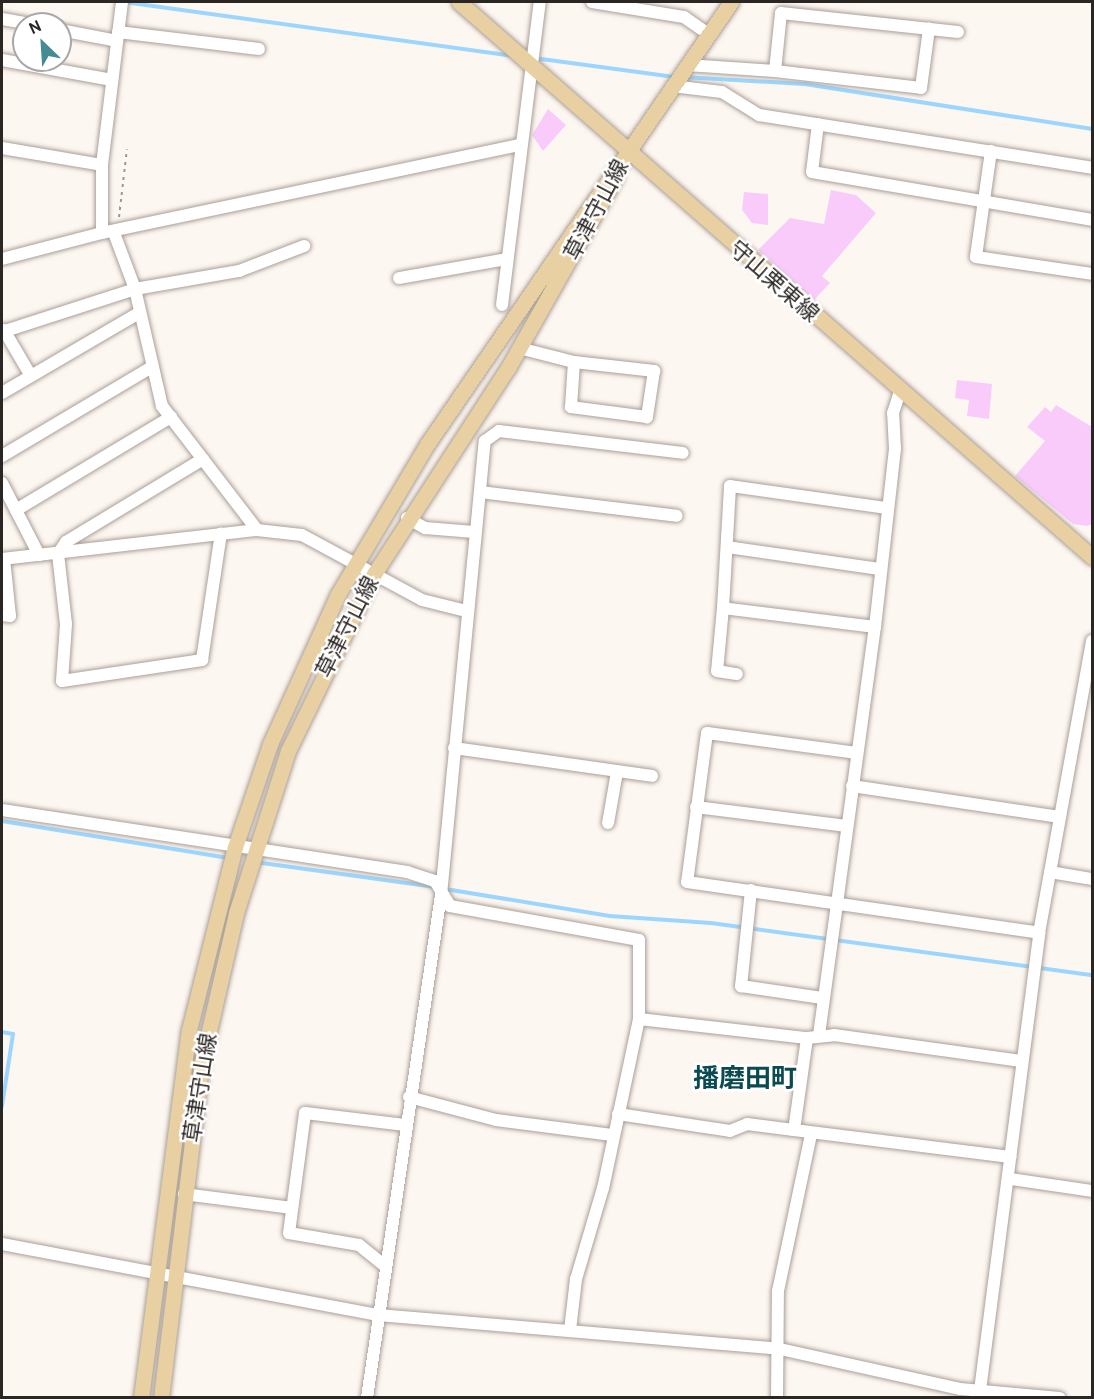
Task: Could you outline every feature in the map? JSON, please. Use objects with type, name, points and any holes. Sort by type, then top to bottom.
[{"type":"main road","name":"守山栗東線","points":[[459,2],[900,392],[1092,557]]},
{"type":"main road","points":[[627,151],[731,2]]},
{"type":"main road","name":"草津守山線","points":[[161,1398],[173,1279],[201,1066],[253,852],[288,751],[374,574],[407,518],[519,348],[627,151]]},
{"type":"main road","name":"草津守山線","points":[[141,1398],[189,1030],[236,847],[270,744],[355,563],[428,444],[627,151]]},
{"type":"street","points":[[122,2],[102,165],[112,232],[135,289],[150,368],[171,417],[257,530]]},
{"type":"street","points":[[502,305],[530,65],[540,2]]},
{"type":"street","points":[[592,2],[684,17],[708,34]]},
{"type":"street","points":[[775,71],[781,13],[958,32]]},
{"type":"street","points":[[687,65],[775,71],[921,88],[929,29]]},
{"type":"street","points":[[72,31],[259,49]]},
{"type":"street","points":[[2,60],[112,80]]},
{"type":"street","points":[[672,86],[722,92],[759,115],[1092,168]]},
{"type":"street","points":[[818,124],[812,172],[1092,220]]},
{"type":"street","points":[[2,260],[112,232],[520,145]]},
{"type":"street","points":[[2,148],[102,165]]},
{"type":"street","points":[[991,151],[976,257],[1092,274]]},
{"type":"street","points":[[31,376],[3,331],[135,289],[239,270],[304,246]]},
{"type":"street","points":[[399,278],[507,259]]},
{"type":"street","points":[[2,393],[139,313]]},
{"type":"street","points":[[519,348],[574,362],[654,371],[647,417],[571,406],[574,362]]},
{"type":"street","points":[[2,456],[150,368]]},
{"type":"street","points":[[794,1130],[822,998],[837,901],[876,627],[886,508],[900,392]]},
{"type":"street","points":[[16,510],[171,417]]},
{"type":"street","points":[[367,1398],[409,1097],[441,895],[466,611],[485,441],[499,431],[684,453]]},
{"type":"street","points":[[202,459],[66,542],[58,554],[66,624],[62,681],[202,660],[221,533]]},
{"type":"street","points":[[2,483],[39,555]]},
{"type":"street","points":[[737,674],[717,671],[730,486],[886,508]]},
{"type":"street","points":[[480,492],[677,516]]},
{"type":"street","points":[[407,518],[425,528],[474,532]]},
{"type":"street","points":[[2,615],[10,616],[3,559],[257,530],[302,535],[422,600],[466,611]]},
{"type":"street","points":[[727,547],[880,569]]},
{"type":"street","points":[[723,608],[876,627]]},
{"type":"street","points":[[979,1395],[1011,1179],[1010,1157],[1021,1062],[1040,933],[1092,641]]},
{"type":"street","points":[[857,753],[707,733],[687,882],[837,901],[1040,933]]},
{"type":"street","points":[[454,748],[652,776]]},
{"type":"street","points":[[608,823],[617,772]]},
{"type":"street","points":[[852,786],[1060,817]]},
{"type":"street","points":[[696,807],[847,826]]},
{"type":"street","points":[[2,810],[236,847],[253,852],[407,872],[435,881],[441,895],[450,906],[639,939],[639,1019],[618,1114],[576,1279],[570,1330]]},
{"type":"street","points":[[1050,872],[1092,879]]},
{"type":"street","points":[[751,890],[741,986],[822,998]]},
{"type":"street","points":[[639,1019],[813,1036],[1021,1062]]},
{"type":"street","points":[[409,1097],[496,1120],[612,1135]]},
{"type":"street","points":[[386,1266],[359,1245],[289,1233],[292,1208],[305,1113],[405,1125]]},
{"type":"street","points":[[618,1114],[730,1131],[747,1124],[794,1130],[811,1135],[1010,1157]]},
{"type":"street","points":[[777,1398],[780,1349],[778,1291],[811,1135]]},
{"type":"street","points":[[1011,1179],[1092,1191]]},
{"type":"street","points":[[184,1194],[292,1208]]},
{"type":"street","points":[[2,1244],[173,1279],[378,1315],[780,1349],[979,1395],[1060,1398]]},
{"type":"path","points":[[112,232],[127,149]]},
{"type":"building","points":[[548,109],[566,125],[543,151],[532,135]]},
{"type":"building","points":[[831,190],[856,195],[876,213],[822,276],[830,283],[814,300],[758,250],[790,218],[824,224]]},
{"type":"building","points":[[744,192],[768,194],[768,225],[752,223],[742,210]]},
{"type":"building","points":[[957,380],[992,384],[989,419],[967,416],[969,400],[955,398]]},
{"type":"building","points":[[1056,405],[1092,427],[1092,524],[1087,526],[1073,524],[1015,476],[1045,441],[1027,427],[1045,407],[1051,412]]},
{"type":"waterway","points":[[124,2],[512,56]]},
{"type":"waterway","points":[[534,58],[675,77]]},
{"type":"waterway","points":[[683,77],[805,84],[1092,129]]},
{"type":"waterway","points":[[2,821],[227,858]]},
{"type":"waterway","points":[[255,862],[435,887]]},
{"type":"waterway","points":[[445,889],[610,916],[711,923],[1092,975]]},
{"type":"waterway","points":[[2,1032],[13,1034],[2,1106]]},
{"type":"district","name":"播磨田町","points":[[745,1079]]}]
